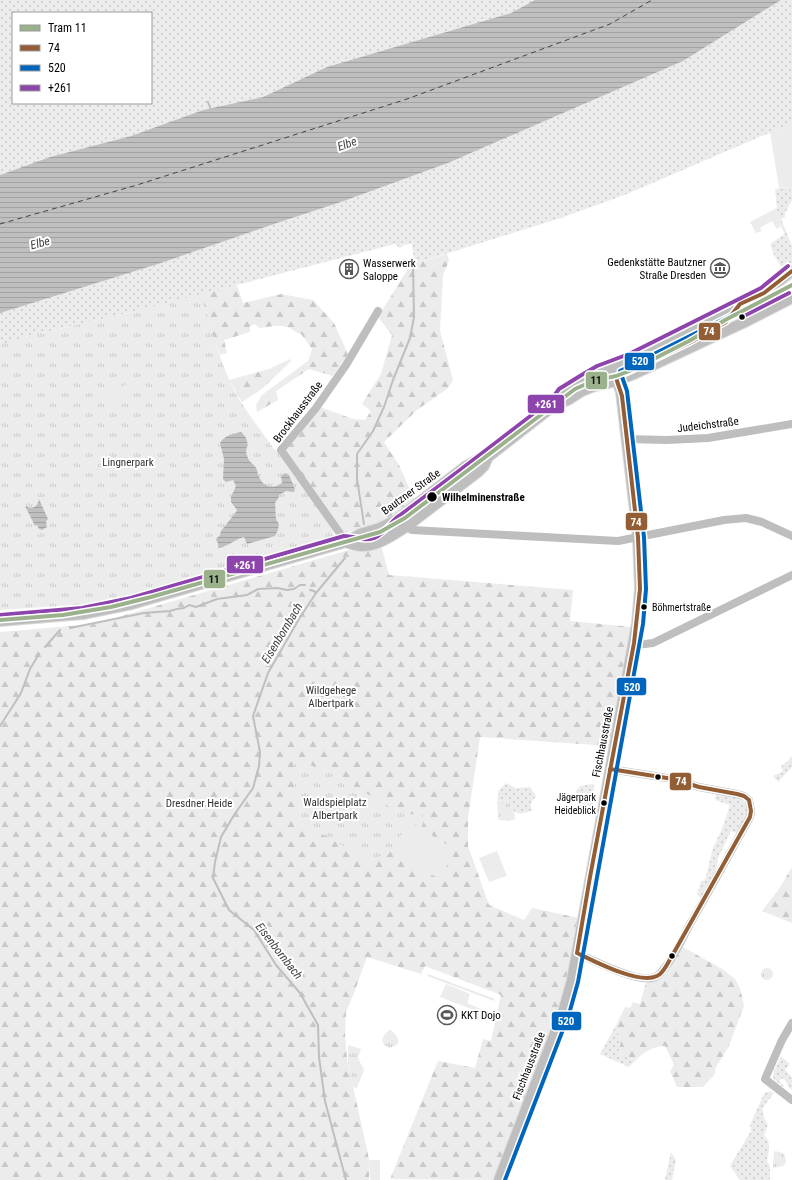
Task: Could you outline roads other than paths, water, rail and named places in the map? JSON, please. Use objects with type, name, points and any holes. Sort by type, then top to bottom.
[{"type":"main road","name":"Bautzner Straße","points":[[556,404],[563,393],[573,386],[599,372],[613,368],[764,293],[792,271]]},
{"type":"main road","points":[[764,293],[792,278]]},
{"type":"main road","name":"Bautzner Straße","points":[[346,542],[360,546],[374,544],[406,527],[478,472],[484,466],[488,457],[556,404],[568,400],[582,391],[592,387],[617,381],[634,374],[721,334],[792,298]]},
{"type":"main road","name":"Fischhausstraße","points":[[499,1180],[563,1012],[572,980],[634,643],[640,589],[638,537],[621,392],[613,368]]},
{"type":"main road","name":"Bautzner Straße","points":[[0,621],[83,614],[125,606],[346,542],[360,534],[380,528],[396,520],[466,466],[481,458],[488,457]]},
{"type":"street","name":"Brockhausstraße","points":[[346,542],[281,450],[316,408],[346,365],[378,311]]},
{"type":"street","name":"Judeichstraße","points":[[626,439],[667,440],[708,438],[792,424]]},
{"type":"street","points":[[396,520],[412,530],[618,541],[734,518],[746,518],[762,522],[792,536]]},
{"type":"street","points":[[634,643],[653,644],[792,575]]},
{"type":"street","points":[[577,954],[633,976],[651,978],[657,976],[662,972],[672,956],[750,817],[751,811],[749,800],[744,796],[699,787],[673,779],[610,769]]},
{"type":"street","points":[[792,1023],[782,1040],[765,1079],[792,1100]]},
{"type":"water","name":"Elbe","points":[[535,0],[781,0],[683,61],[448,163],[341,202],[158,264],[0,313],[0,175],[50,157],[131,136],[203,110],[263,97],[327,67],[511,13]]},
{"type":"water","points":[[241,432],[247,440],[246,451],[249,459],[256,468],[261,481],[272,487],[279,485],[282,483],[281,476],[285,473],[289,475],[295,489],[294,492],[286,491],[279,495],[275,503],[276,519],[279,524],[275,536],[247,544],[244,537],[224,547],[218,548],[219,546],[216,539],[237,510],[231,502],[231,497],[236,486],[233,480],[226,482],[223,479],[224,459],[220,443],[232,434]]},
{"type":"water","points":[[39,499],[48,519],[46,521],[47,527],[42,530],[39,529],[37,525],[35,526],[25,506],[32,508],[36,506]]},
{"type":"waterway","points":[[208,102],[211,110]]},
{"type":"waterway","name":"Eisenbornbach","points":[[364,524],[357,479],[357,454],[373,431],[384,407],[410,338],[414,317],[413,264]]},
{"type":"waterway","name":"Eisenbornbach","points":[[345,558],[316,593],[299,619],[268,673],[253,716],[260,752],[259,766],[253,788],[221,837],[213,878],[229,910],[254,930],[276,965],[300,993],[318,1025],[319,1057],[325,1101],[346,1180]]},
{"type":"waterway","points":[[70,628],[144,613],[170,611],[184,608],[189,605],[196,607],[217,599],[247,595],[258,589],[277,588],[287,590],[294,589],[300,585],[305,585]]},
{"type":"waterway","name":"Eisenbornbach","points":[[310,590],[316,593]]},
{"type":"waterway","points":[[45,647],[60,630]]},
{"type":"waterway","points":[[0,726],[21,693],[30,669],[39,654]]},
{"type":"tram line","name":"11","points":[[0,620],[63,615],[111,607],[380,532],[405,518],[575,389],[593,381],[616,376],[632,370],[792,285]]},
{"type":"place","name":"Gedenkstätte Bautzner Straße Dresden","points":[[720,268]]},
{"type":"place","name":"Wasserwerk Saloppe","points":[[349,269]]},
{"type":"place","name":"Wilhelminenstraße","points":[[432,497]]},
{"type":"place","name":"Böhmertstraße","points":[[644,607]]},
{"type":"place","name":"Jägerpark Heideblick","points":[[604,803]]},
{"type":"place","name":"KKT Dojo","points":[[447,1015]]},
{"type":"park label","name":"Lingnerpark","points":[[128,462]]},
{"type":"park label","name":"Wildgehege Albertpark","points":[[331,696]]},
{"type":"park label","name":"Dresdner Heide","points":[[199,803]]},
{"type":"park label","name":"Waldspielplatz Albertpark","points":[[335,808]]}]
